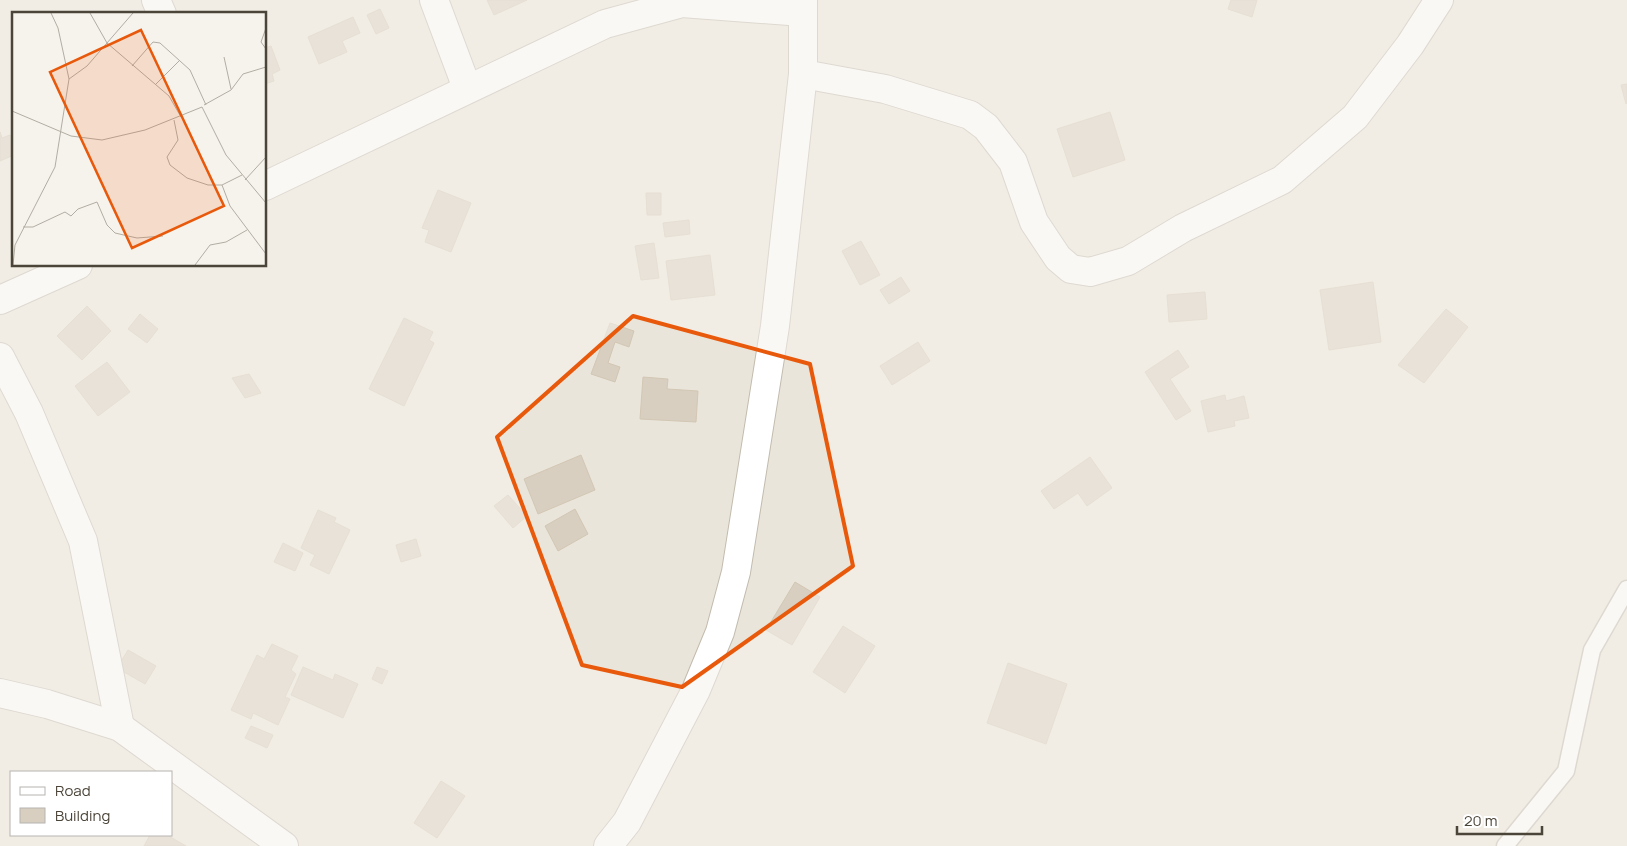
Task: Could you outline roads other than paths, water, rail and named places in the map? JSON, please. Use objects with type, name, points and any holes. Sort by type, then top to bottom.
[{"type":"street","points":[[156,0],[161,12]]},
{"type":"street","points":[[434,0],[466,88]]},
{"type":"street","points":[[803,74],[885,89],[970,115],[986,127],[1013,162],[1034,222],[1058,258],[1071,270],[1090,272],[1128,261],[1183,228],[1282,180],[1354,117],[1410,45],[1439,0]]},
{"type":"street","points":[[266,186],[466,88],[605,24],[682,4],[803,6],[803,74],[775,326],[736,572],[720,632],[696,690],[627,822],[608,846]]},
{"type":"street","points":[[0,300],[76,266]]},
{"type":"street","points":[[0,357],[29,413],[83,541],[120,727]]},
{"type":"street","points":[[0,694],[47,704],[120,727],[284,846]]},
{"type":"lane","points":[[1505,846],[1566,771],[1592,650],[1627,588]]}]
